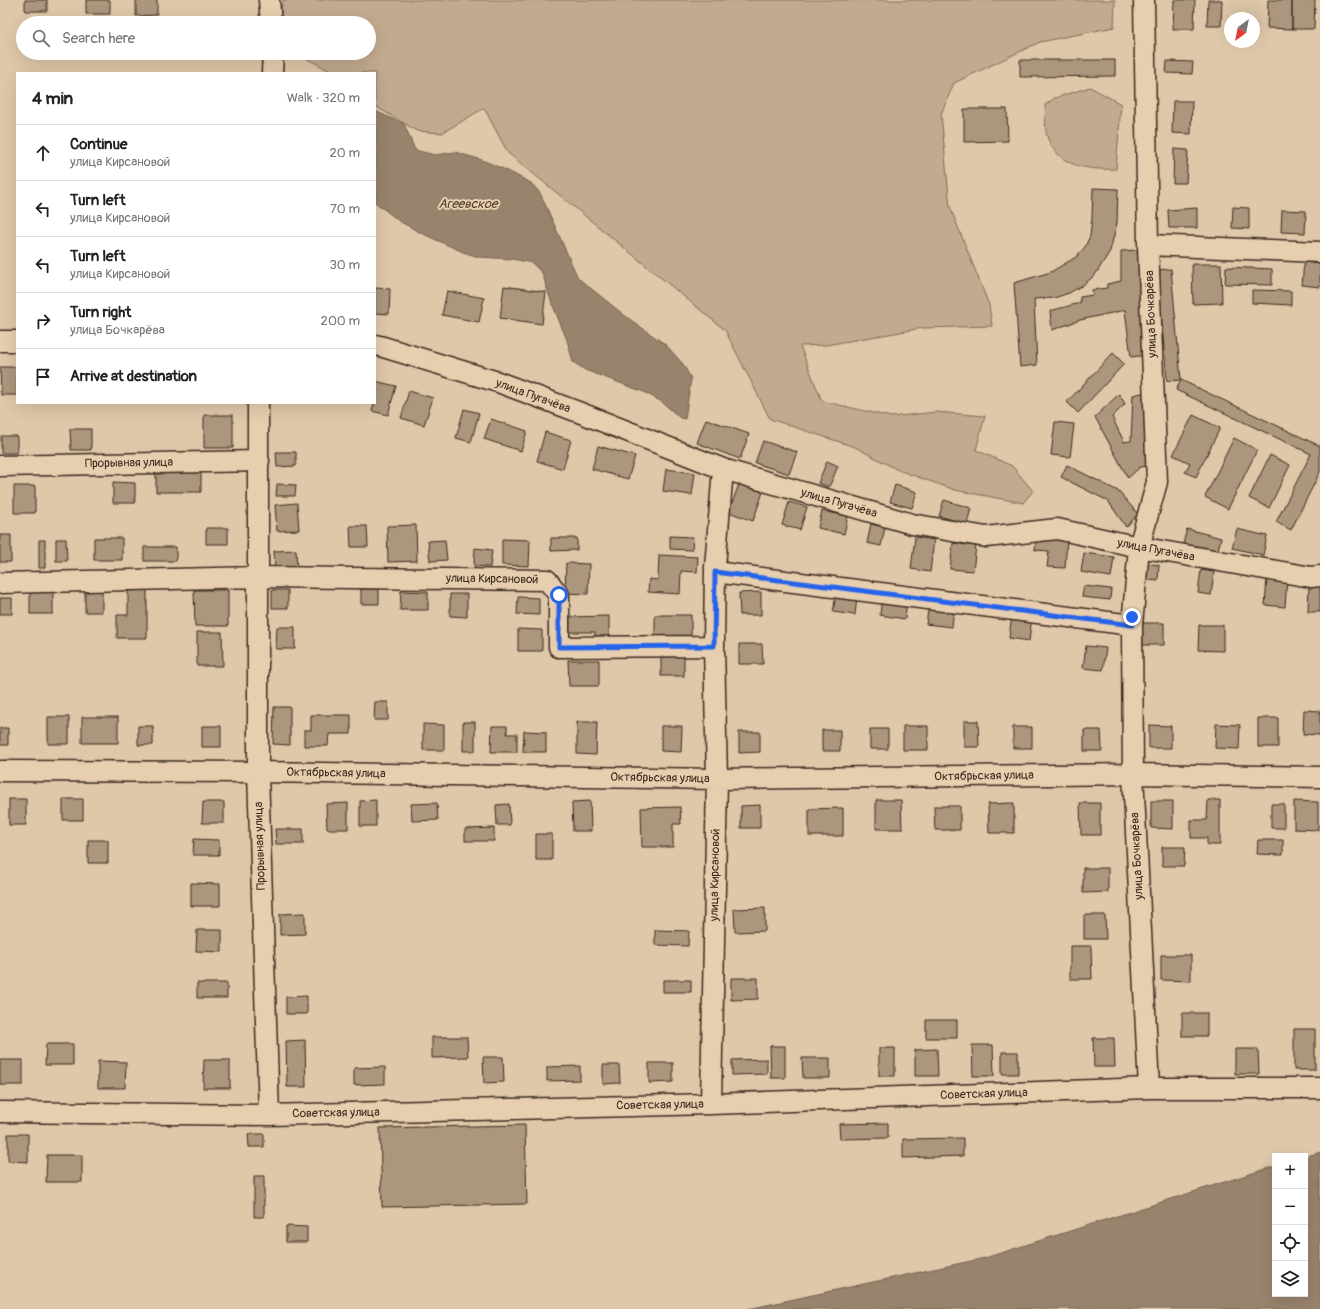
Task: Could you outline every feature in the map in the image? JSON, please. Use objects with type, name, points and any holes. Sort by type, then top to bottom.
[{"type":"street","points":[[269,0],[270,16]]},
{"type":"street","name":"улица Бочкарёва","points":[[1144,0],[1148,245],[1157,482],[1139,547],[1132,625],[1133,774],[1149,1088]]},
{"type":"street","points":[[272,60],[272,72]]},
{"type":"street","points":[[1148,245],[1320,252]]},
{"type":"street","points":[[0,341],[16,341]]},
{"type":"street","name":"улица Пугачёва","points":[[376,345],[498,382],[723,469],[912,524],[986,537],[1057,529],[1139,547],[1311,577],[1320,576]]},
{"type":"street","name":"Прорывная улица","points":[[258,404],[258,772],[269,1115]]},
{"type":"street","name":"Прорывная улица","points":[[0,466],[259,461]]},
{"type":"street","name":"улица Кирсановой","points":[[711,1104],[717,779],[714,646],[715,572],[723,469]]},
{"type":"street","points":[[715,572],[1132,625]]},
{"type":"street","points":[[0,583],[259,577]]},
{"type":"street","name":"улица Кирсановой","points":[[259,577],[547,580],[559,595],[559,647],[714,646]]},
{"type":"street","name":"Октябрьская улица","points":[[0,771],[258,772],[717,779],[1133,774],[1320,777]]},
{"type":"street","name":"Советская улица","points":[[0,1112],[269,1115],[711,1104],[1149,1088],[1320,1088]]},
{"type":"shaded area","points":[[283,0],[1115,0],[1114,27],[1040,42],[954,83],[941,114],[950,207],[989,305],[992,326],[923,328],[826,345],[800,346],[822,401],[891,417],[936,412],[985,416],[976,450],[1012,466],[1033,491],[1023,503],[955,490],[898,470],[855,447],[770,419],[725,330],[508,153],[484,108],[442,133],[417,131],[376,107],[376,72],[332,72],[309,60],[376,60],[376,16],[280,16]]},
{"type":"shaded area","points":[[1090,87],[1121,104],[1116,169],[1086,168],[1068,162],[1053,149],[1048,139],[1045,105],[1055,98]]},
{"type":"water","name":"Агеевское","points":[[376,111],[404,124],[415,150],[435,155],[455,152],[482,160],[531,183],[540,193],[578,278],[624,315],[666,345],[683,364],[691,379],[685,419],[680,418],[662,402],[644,392],[585,370],[573,362],[567,340],[551,301],[542,273],[532,263],[512,259],[479,257],[463,252],[423,234],[399,221],[376,203]]},
{"type":"water","points":[[1320,1152],[1320,1309],[748,1309],[985,1258],[1272,1167],[1272,1297],[1308,1297],[1308,1156]]},
{"type":"building","points":[[25,0],[47,0],[47,11],[25,11]]},
{"type":"building","points":[[86,0],[110,0],[110,14],[86,14]]},
{"type":"building","points":[[136,0],[157,0],[157,15],[136,16]]},
{"type":"building","points":[[1174,0],[1195,0],[1194,29],[1173,29]]},
{"type":"building","points":[[1208,0],[1222,0],[1221,26],[1207,26]]},
{"type":"building","points":[[1268,0],[1292,0],[1292,29],[1267,28]]},
{"type":"building","points":[[1292,0],[1315,0],[1314,29],[1292,29]]},
{"type":"building","points":[[1020,60],[1115,60],[1115,76],[1020,77]]},
{"type":"building","points":[[1167,61],[1193,62],[1192,74],[1166,73]]},
{"type":"building","points":[[1173,101],[1192,101],[1191,134],[1172,133]]},
{"type":"building","points":[[964,109],[1007,109],[1008,141],[964,142]]},
{"type":"building","points":[[1174,149],[1188,150],[1186,183],[1173,183]]},
{"type":"building","points":[[1093,188],[1118,189],[1117,223],[1110,251],[1095,275],[1083,285],[1069,293],[1054,298],[1034,299],[1037,365],[1020,367],[1014,283],[1051,272],[1076,257],[1085,247],[1090,236]]},
{"type":"building","points":[[1233,207],[1249,208],[1249,229],[1232,228]]},
{"type":"building","points":[[1197,208],[1197,228],[1169,228],[1168,210]]},
{"type":"building","points":[[1282,210],[1306,211],[1305,233],[1281,232]]},
{"type":"building","points":[[1137,250],[1148,355],[1131,357],[1125,310],[1080,320],[1052,330],[1050,311],[1080,303],[1080,297],[1093,295],[1092,290],[1107,288],[1107,284],[1121,281],[1121,251]]},
{"type":"building","points":[[1304,262],[1320,264],[1320,287],[1302,285]]},
{"type":"building","points":[[1192,264],[1221,264],[1222,303],[1193,304]]},
{"type":"building","points":[[1226,267],[1272,269],[1272,285],[1225,284]]},
{"type":"building","points":[[1171,269],[1181,380],[1167,381],[1157,270]]},
{"type":"building","points":[[504,286],[546,292],[542,324],[500,318]]},
{"type":"building","points":[[376,288],[390,289],[389,314],[376,313]]},
{"type":"building","points":[[1252,290],[1291,291],[1291,305],[1252,303]]},
{"type":"building","points":[[447,291],[484,298],[479,322],[442,315]]},
{"type":"building","points":[[1113,353],[1124,364],[1078,413],[1067,402]]},
{"type":"building","points":[[0,367],[16,367],[16,395],[1,395]]},
{"type":"building","points":[[1181,380],[1320,446],[1320,472],[1291,530],[1276,522],[1311,454],[1176,390]]},
{"type":"building","points":[[376,381],[396,386],[388,415],[372,411],[374,404],[376,404]]},
{"type":"building","points":[[409,391],[433,398],[424,425],[401,418]]},
{"type":"building","points":[[1146,392],[1151,466],[1140,467],[1128,478],[1095,417],[1119,394],[1125,404],[1112,417],[1124,442],[1131,441],[1133,395]]},
{"type":"building","points":[[464,409],[479,413],[471,442],[456,438]]},
{"type":"building","points":[[204,415],[233,415],[233,448],[204,448]]},
{"type":"building","points":[[1193,415],[1220,428],[1196,477],[1185,472],[1190,463],[1173,455]]},
{"type":"building","points":[[491,419],[527,431],[521,451],[484,439]]},
{"type":"building","points":[[706,419],[749,434],[740,459],[697,443]]},
{"type":"building","points":[[1055,422],[1074,424],[1070,457],[1051,455]]},
{"type":"building","points":[[70,429],[91,429],[91,450],[71,450]]},
{"type":"building","points":[[545,432],[571,440],[563,469],[537,461]]},
{"type":"building","points":[[1,436],[17,436],[17,453],[1,453]]},
{"type":"building","points":[[1234,438],[1257,450],[1228,509],[1205,497]]},
{"type":"building","points":[[763,441],[797,452],[789,474],[755,463]]},
{"type":"building","points":[[598,446],[635,456],[628,479],[592,469]]},
{"type":"building","points":[[276,452],[296,452],[296,466],[277,467]]},
{"type":"building","points":[[1270,455],[1290,465],[1269,508],[1249,498]]},
{"type":"building","points":[[827,461],[838,466],[829,487],[818,483]]},
{"type":"building","points":[[1067,465],[1118,491],[1138,514],[1126,527],[1108,501],[1061,477]]},
{"type":"building","points":[[666,469],[695,473],[692,495],[663,491]]},
{"type":"building","points":[[156,472],[201,472],[201,492],[156,492]]},
{"type":"building","points":[[113,482],[135,483],[135,503],[113,503]]},
{"type":"building","points":[[277,484],[296,485],[295,496],[276,496]]},
{"type":"building","points":[[739,484],[763,492],[753,521],[729,512]]},
{"type":"building","points":[[895,485],[917,492],[912,508],[890,502]]},
{"type":"building","points":[[14,486],[35,486],[35,513],[14,513]]},
{"type":"building","points":[[944,500],[971,508],[967,524],[939,516]]},
{"type":"building","points":[[789,502],[807,507],[800,530],[782,525]]},
{"type":"building","points":[[297,503],[299,530],[277,531],[275,505]]},
{"type":"building","points":[[822,511],[848,516],[844,534],[818,528]]},
{"type":"building","points":[[871,524],[885,527],[881,546],[867,543]]},
{"type":"building","points":[[416,525],[417,561],[388,562],[387,526]]},
{"type":"building","points":[[350,526],[367,526],[368,547],[351,547]]},
{"type":"building","points":[[206,528],[228,528],[228,544],[206,544]]},
{"type":"building","points":[[1187,529],[1221,538],[1217,554],[1183,544]]},
{"type":"building","points":[[1237,529],[1267,536],[1263,555],[1232,548]]},
{"type":"building","points":[[0,535],[11,535],[11,562],[0,562]]},
{"type":"building","points":[[670,536],[693,537],[692,550],[670,549]]},
{"type":"building","points":[[915,537],[934,540],[930,572],[911,569]]},
{"type":"building","points":[[1036,537],[1067,539],[1065,568],[1047,567],[1049,551],[1035,550]]},
{"type":"building","points":[[94,538],[122,538],[122,560],[94,560]]},
{"type":"building","points":[[551,538],[577,538],[577,550],[551,551]]},
{"type":"building","points":[[56,539],[66,539],[67,561],[56,561]]},
{"type":"building","points":[[502,539],[530,540],[529,566],[502,565]]},
{"type":"building","points":[[39,540],[45,540],[45,568],[39,568]]},
{"type":"building","points":[[445,540],[447,560],[430,561],[428,541]]},
{"type":"building","points":[[953,543],[976,546],[973,571],[950,569]]},
{"type":"building","points":[[144,547],[176,547],[176,561],[144,561]]},
{"type":"building","points":[[475,548],[492,550],[490,567],[474,566]]},
{"type":"building","points":[[296,550],[297,569],[275,570],[274,551]]},
{"type":"building","points":[[1084,553],[1114,557],[1111,577],[1081,572]]},
{"type":"building","points":[[659,555],[698,557],[697,572],[681,571],[680,594],[648,592],[649,579],[658,580]]},
{"type":"building","points":[[566,563],[589,564],[588,594],[565,593]]},
{"type":"building","points":[[1141,563],[1159,565],[1158,581],[1140,579]]},
{"type":"building","points":[[1201,570],[1214,572],[1211,595],[1198,593]]},
{"type":"building","points":[[1267,578],[1287,579],[1285,607],[1265,605]]},
{"type":"building","points":[[1309,582],[1320,582],[1320,612],[1308,612]]},
{"type":"building","points":[[128,586],[147,586],[147,638],[117,638],[117,615],[128,615]]},
{"type":"building","points":[[1084,586],[1111,589],[1110,600],[1082,597]]},
{"type":"building","points":[[85,589],[102,590],[102,612],[85,612]]},
{"type":"building","points":[[361,589],[379,589],[379,604],[361,604]]},
{"type":"building","points":[[30,590],[53,590],[53,614],[30,614]]},
{"type":"building","points":[[194,590],[228,590],[228,626],[195,626]]},
{"type":"building","points":[[272,590],[288,590],[288,608],[272,608]]},
{"type":"building","points":[[401,591],[428,592],[428,610],[400,610]]},
{"type":"building","points":[[761,592],[761,615],[740,615],[739,593]]},
{"type":"building","points":[[450,594],[467,594],[467,617],[450,616]]},
{"type":"building","points":[[836,595],[857,597],[855,615],[833,612]]},
{"type":"building","points":[[882,596],[907,600],[905,619],[880,615]]},
{"type":"building","points":[[518,597],[539,598],[539,615],[517,614]]},
{"type":"building","points":[[0,598],[12,598],[12,614],[0,614]]},
{"type":"building","points":[[929,604],[954,607],[952,627],[926,624]]},
{"type":"building","points":[[1012,614],[1032,617],[1029,641],[1009,638]]},
{"type":"building","points":[[655,615],[691,615],[691,636],[655,636]]},
{"type":"building","points":[[609,616],[609,640],[595,640],[595,632],[567,632],[567,617]]},
{"type":"building","points":[[1142,623],[1164,623],[1164,645],[1142,645]]},
{"type":"building","points":[[1199,625],[1223,625],[1223,651],[1198,650]]},
{"type":"building","points":[[277,627],[295,627],[295,649],[276,649]]},
{"type":"building","points":[[518,629],[542,630],[542,651],[518,651]]},
{"type":"building","points":[[197,632],[222,632],[223,666],[197,666]]},
{"type":"building","points":[[739,644],[762,644],[763,664],[739,664]]},
{"type":"building","points":[[1086,646],[1106,648],[1103,670],[1083,668]]},
{"type":"building","points":[[684,654],[684,676],[661,676],[661,655]]},
{"type":"building","points":[[568,660],[599,660],[599,686],[569,686]]},
{"type":"building","points":[[375,702],[388,702],[388,720],[374,720]]},
{"type":"building","points":[[274,707],[290,707],[290,745],[273,744]]},
{"type":"building","points":[[1304,710],[1320,711],[1320,735],[1303,734]]},
{"type":"building","points":[[311,715],[351,715],[351,734],[329,734],[328,746],[304,746],[304,730],[311,730]]},
{"type":"building","points":[[48,717],[69,717],[69,744],[48,744]]},
{"type":"building","points":[[82,717],[118,717],[118,743],[82,743]]},
{"type":"building","points":[[1258,718],[1278,718],[1278,747],[1258,747]]},
{"type":"building","points":[[964,721],[978,721],[979,747],[964,747]]},
{"type":"building","points":[[463,722],[475,722],[475,751],[463,751]]},
{"type":"building","points":[[577,722],[597,722],[596,755],[577,754]]},
{"type":"building","points":[[423,724],[444,725],[444,750],[423,750]]},
{"type":"building","points":[[1216,724],[1240,725],[1239,749],[1215,748]]},
{"type":"building","points":[[1149,725],[1171,726],[1171,748],[1149,748]]},
{"type":"building","points":[[138,726],[153,726],[153,745],[138,745]]},
{"type":"building","points":[[202,726],[221,726],[221,747],[202,747]]},
{"type":"building","points":[[492,726],[507,726],[507,734],[517,734],[517,752],[491,752]]},
{"type":"building","points":[[661,726],[682,726],[681,752],[661,751]]},
{"type":"building","points":[[903,726],[928,726],[928,750],[903,750]]},
{"type":"building","points":[[1013,727],[1032,727],[1032,748],[1013,748]]},
{"type":"building","points":[[0,728],[8,728],[8,745],[0,745]]},
{"type":"building","points":[[870,729],[888,729],[888,749],[870,749]]},
{"type":"building","points":[[822,730],[840,730],[840,751],[822,751]]},
{"type":"building","points":[[1084,730],[1101,730],[1102,751],[1084,751]]},
{"type":"building","points":[[524,731],[546,732],[546,752],[523,752]]},
{"type":"building","points":[[739,732],[760,732],[760,752],[739,753]]},
{"type":"building","points":[[9,799],[26,799],[26,825],[9,825]]},
{"type":"building","points":[[63,799],[83,799],[83,820],[63,820]]},
{"type":"building","points":[[376,800],[376,826],[360,826],[360,801]]},
{"type":"building","points":[[876,800],[901,800],[902,829],[876,829]]},
{"type":"building","points":[[1208,800],[1220,800],[1220,845],[1207,845],[1207,838],[1191,838],[1191,820],[1207,820]]},
{"type":"building","points":[[590,801],[591,831],[573,831],[572,802]]},
{"type":"building","points":[[1151,801],[1173,801],[1173,829],[1151,828]]},
{"type":"building","points":[[1294,801],[1318,802],[1318,830],[1294,829]]},
{"type":"building","points":[[203,802],[224,802],[224,823],[202,823]]},
{"type":"building","points":[[348,803],[348,829],[327,829],[326,804]]},
{"type":"building","points":[[437,803],[438,820],[412,821],[411,804]]},
{"type":"building","points":[[1014,803],[1014,833],[989,833],[988,804]]},
{"type":"building","points":[[1080,803],[1100,803],[1100,835],[1081,835]]},
{"type":"building","points":[[509,804],[510,825],[497,825],[496,805]]},
{"type":"building","points":[[1271,804],[1284,804],[1284,828],[1271,828]]},
{"type":"building","points":[[760,805],[760,828],[741,828],[741,806]]},
{"type":"building","points":[[934,806],[960,806],[960,830],[935,830]]},
{"type":"building","points":[[680,807],[681,824],[673,824],[673,847],[642,847],[641,808]]},
{"type":"building","points":[[843,808],[843,836],[809,836],[809,809]]},
{"type":"building","points":[[494,828],[494,841],[465,841],[465,829]]},
{"type":"building","points":[[275,829],[303,829],[303,844],[276,844]]},
{"type":"building","points":[[536,834],[552,834],[552,860],[536,860]]},
{"type":"building","points":[[194,839],[219,840],[219,855],[193,855]]},
{"type":"building","points":[[88,840],[108,840],[108,863],[88,863]]},
{"type":"building","points":[[1258,840],[1283,840],[1283,855],[1257,854]]},
{"type":"building","points":[[1162,847],[1185,847],[1184,866],[1162,866]]},
{"type":"building","points":[[1083,868],[1108,868],[1108,892],[1083,893]]},
{"type":"building","points":[[191,883],[220,884],[220,906],[191,906]]},
{"type":"building","points":[[765,908],[765,931],[735,932],[734,909]]},
{"type":"building","points":[[305,913],[305,934],[280,935],[280,914]]},
{"type":"building","points":[[1084,915],[1105,915],[1106,939],[1084,939]]},
{"type":"building","points":[[197,930],[222,930],[222,952],[196,951]]},
{"type":"building","points":[[655,930],[689,931],[688,946],[655,945]]},
{"type":"building","points":[[1070,946],[1091,946],[1092,979],[1070,979]]},
{"type":"building","points":[[1161,955],[1191,955],[1191,981],[1161,980]]},
{"type":"building","points":[[731,978],[758,978],[758,999],[731,1000]]},
{"type":"building","points":[[663,980],[691,980],[691,992],[663,992]]},
{"type":"building","points":[[197,983],[227,983],[227,998],[197,998]]},
{"type":"building","points":[[307,996],[307,1014],[286,1014],[286,997]]},
{"type":"building","points":[[1182,1013],[1207,1013],[1207,1036],[1182,1036]]},
{"type":"building","points":[[926,1020],[957,1020],[957,1038],[926,1038]]},
{"type":"building","points":[[1294,1029],[1315,1029],[1315,1070],[1294,1070]]},
{"type":"building","points":[[432,1037],[467,1037],[468,1057],[432,1058]]},
{"type":"building","points":[[1093,1038],[1114,1038],[1115,1067],[1094,1067]]},
{"type":"building","points":[[305,1040],[306,1087],[287,1087],[286,1041]]},
{"type":"building","points":[[46,1044],[73,1044],[73,1065],[45,1065]]},
{"type":"building","points":[[972,1045],[993,1045],[994,1076],[973,1076]]},
{"type":"building","points":[[770,1046],[785,1046],[785,1078],[771,1078]]},
{"type":"building","points":[[879,1048],[895,1048],[895,1076],[879,1076]]},
{"type":"building","points":[[937,1049],[938,1076],[915,1076],[915,1050]]},
{"type":"building","points":[[1235,1049],[1258,1049],[1259,1074],[1235,1074]]},
{"type":"building","points":[[1002,1052],[1018,1052],[1018,1074],[1002,1074]]},
{"type":"building","points":[[483,1057],[503,1057],[504,1082],[484,1083]]},
{"type":"building","points":[[802,1058],[830,1058],[830,1078],[803,1078]]},
{"type":"building","points":[[767,1059],[767,1074],[732,1075],[732,1060]]},
{"type":"building","points":[[0,1060],[23,1060],[23,1085],[0,1085]]},
{"type":"building","points":[[204,1060],[230,1060],[230,1088],[203,1088]]},
{"type":"building","points":[[98,1061],[126,1062],[125,1088],[98,1088]]},
{"type":"building","points":[[649,1063],[673,1063],[673,1082],[649,1083]]},
{"type":"building","points":[[603,1065],[619,1065],[620,1083],[603,1084]]},
{"type":"building","points":[[580,1066],[580,1080],[547,1081],[547,1067]]},
{"type":"building","points":[[385,1067],[385,1084],[354,1085],[354,1068]]},
{"type":"building","points":[[888,1123],[888,1138],[840,1139],[839,1124]]},
{"type":"building","points":[[525,1125],[527,1204],[382,1207],[380,1128]]},
{"type":"building","points":[[8,1134],[28,1134],[28,1162],[8,1161]]},
{"type":"building","points":[[248,1134],[264,1134],[264,1147],[249,1147]]},
{"type":"building","points":[[963,1138],[963,1156],[903,1158],[903,1139]]},
{"type":"building","points":[[47,1155],[82,1155],[82,1182],[46,1182]]},
{"type":"building","points":[[254,1176],[264,1176],[264,1217],[254,1217]]},
{"type":"building","points":[[286,1226],[307,1227],[307,1242],[286,1242]]},
{"type":"route","points":[[559,595],[559,647],[714,646],[715,572],[1132,625],[1132,617]]}]
